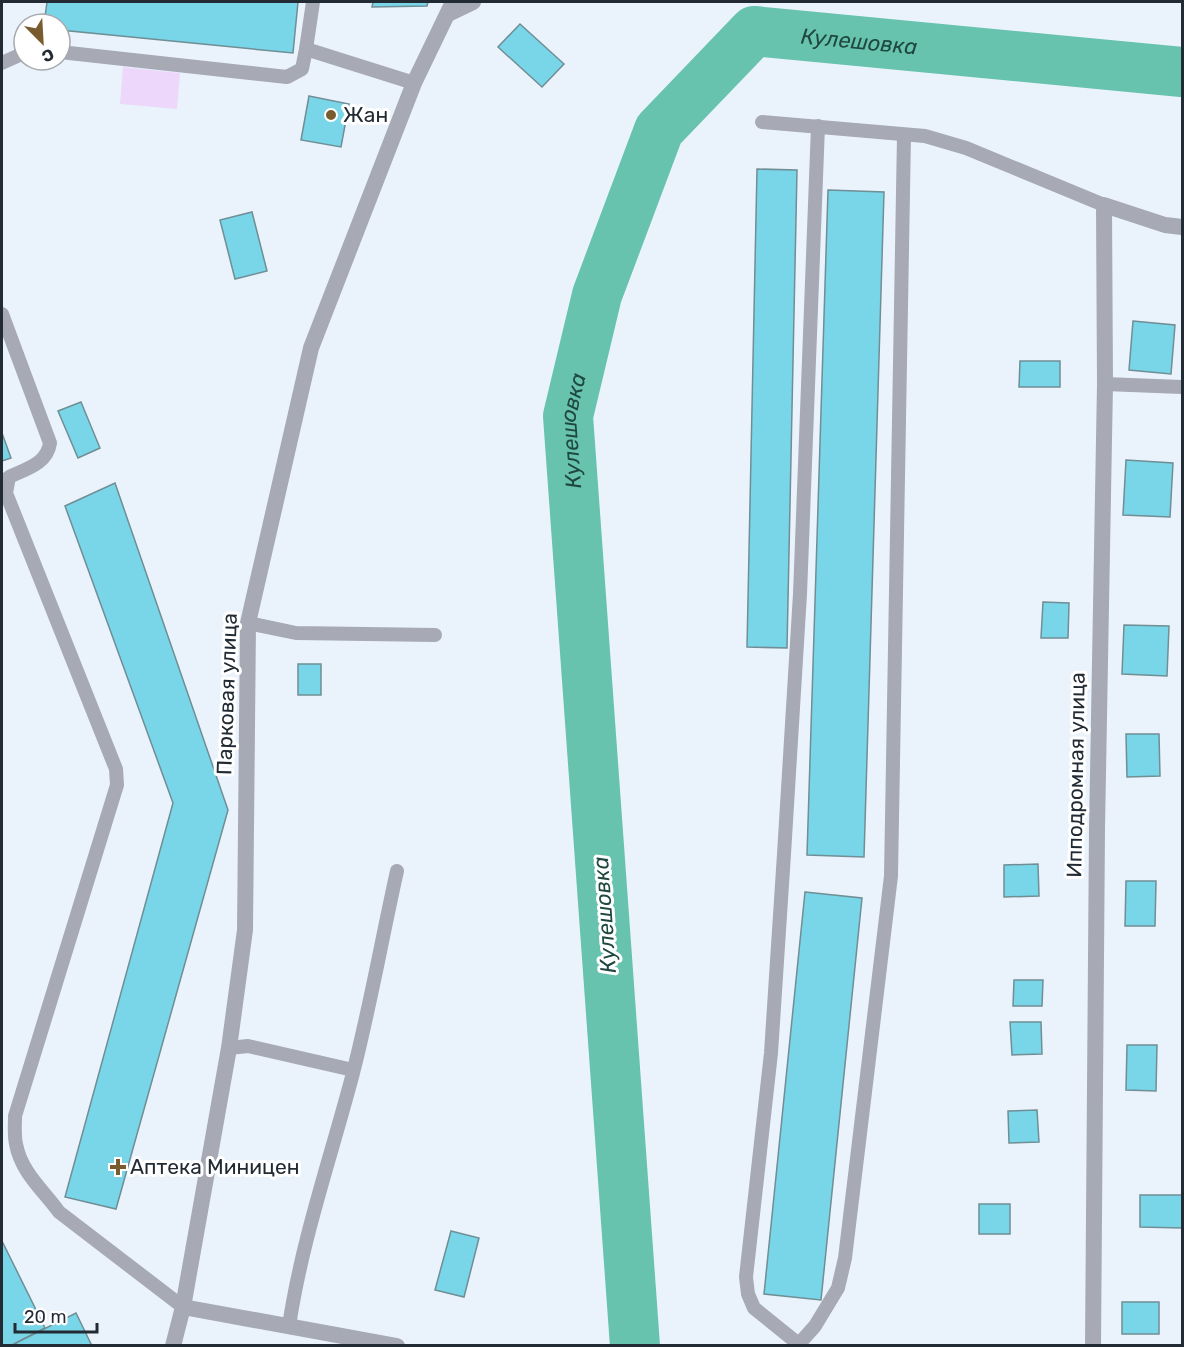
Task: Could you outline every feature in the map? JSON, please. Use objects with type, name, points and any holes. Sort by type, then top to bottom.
[{"type":"street","points":[[450,8],[473,2]]},
{"type":"street","name":"Парковая улица","points":[[173,1346],[183,1307],[229,1048],[245,930],[248,623],[311,348],[414,83],[450,8]]},
{"type":"street","points":[[1104,206],[1166,225],[1182,227]]},
{"type":"street","name":"Ипподромная улица","points":[[1094,1346],[1097,829],[1105,384],[1104,206]]},
{"type":"street","points":[[183,1307],[397,1346]]},
{"type":"lane","points":[[72,53],[287,77],[302,69],[313,2]]},
{"type":"lane","points":[[306,49],[414,83]]},
{"type":"lane","points":[[762,122],[925,136],[966,148],[1104,206]]},
{"type":"lane","points":[[818,126],[800,594],[787,807],[771,1053],[746,1277],[748,1294],[754,1308],[800,1345],[815,1326],[838,1288],[845,1258],[891,876],[904,135]]},
{"type":"lane","points":[[2,315],[50,443],[49,452],[42,461],[9,477],[6,493],[116,768],[117,785],[15,1116],[15,1144],[25,1170],[59,1212],[183,1307]]},
{"type":"lane","points":[[1105,384],[1182,387]]},
{"type":"lane","points":[[248,623],[296,633],[435,635]]},
{"type":"lane","points":[[289,1326],[294,1291],[307,1235],[354,1070],[397,871]]},
{"type":"lane","points":[[229,1048],[248,1046],[354,1070]]},
{"type":"shaded area","points":[[123,67],[180,73],[177,109],[120,104]]},
{"type":"building","points":[[47,2],[298,2],[293,53],[72,31],[72,12],[46,12]]},
{"type":"building","points":[[373,2],[428,2],[427,6],[372,7]]},
{"type":"building","points":[[520,24],[564,64],[542,87],[498,47]]},
{"type":"building","points":[[309,96],[349,104],[341,147],[301,140]]},
{"type":"building","points":[[757,169],[797,170],[787,648],[747,647]]},
{"type":"building","points":[[828,190],[884,192],[864,857],[807,855]]},
{"type":"building","points":[[252,212],[267,271],[235,279],[220,220]]},
{"type":"building","points":[[1133,321],[1175,325],[1171,374],[1129,370]]},
{"type":"building","points":[[1020,361],[1060,361],[1060,387],[1019,387]]},
{"type":"building","points":[[81,402],[100,448],[78,458],[58,411]]},
{"type":"building","points":[[2,433],[11,458],[2,461]]},
{"type":"building","points":[[1126,460],[1173,463],[1170,517],[1123,515]]},
{"type":"building","points":[[115,483],[228,810],[116,1209],[65,1197],[173,803],[65,506]]},
{"type":"building","points":[[1043,602],[1069,603],[1068,638],[1041,638]]},
{"type":"building","points":[[1124,625],[1169,626],[1167,676],[1122,674]]},
{"type":"building","points":[[298,664],[321,664],[321,695],[298,695]]},
{"type":"building","points":[[1126,734],[1159,734],[1160,776],[1127,777]]},
{"type":"building","points":[[1038,864],[1039,896],[1004,897],[1004,865]]},
{"type":"building","points":[[1126,881],[1156,881],[1155,926],[1125,926]]},
{"type":"building","points":[[805,892],[862,898],[821,1300],[764,1294]]},
{"type":"building","points":[[1014,980],[1043,980],[1042,1006],[1013,1006]]},
{"type":"building","points":[[1010,1022],[1041,1022],[1042,1054],[1012,1055]]},
{"type":"building","points":[[1127,1045],[1157,1045],[1156,1091],[1126,1090]]},
{"type":"building","points":[[1037,1110],[1039,1142],[1009,1143],[1008,1111]]},
{"type":"building","points":[[1140,1195],[1182,1195],[1182,1228],[1140,1227]]},
{"type":"building","points":[[979,1204],[1010,1204],[1010,1234],[979,1234]]},
{"type":"building","points":[[451,1231],[479,1238],[464,1297],[435,1290]]},
{"type":"building","points":[[2,1241],[45,1328],[10,1346],[2,1346]]},
{"type":"building","points":[[1122,1302],[1159,1302],[1159,1334],[1122,1334]]},
{"type":"building","points":[[76,1313],[92,1346],[17,1346],[16,1343]]},
{"type":"waterway","name":"Кулешовка","points":[[635,1346],[568,416],[597,295],[659,130],[754,31],[1182,72]]},
{"type":"place","name":"Жан","points":[[331,115]]},
{"type":"place","name":"Аптека Миницен","points":[[118,1167]]}]
